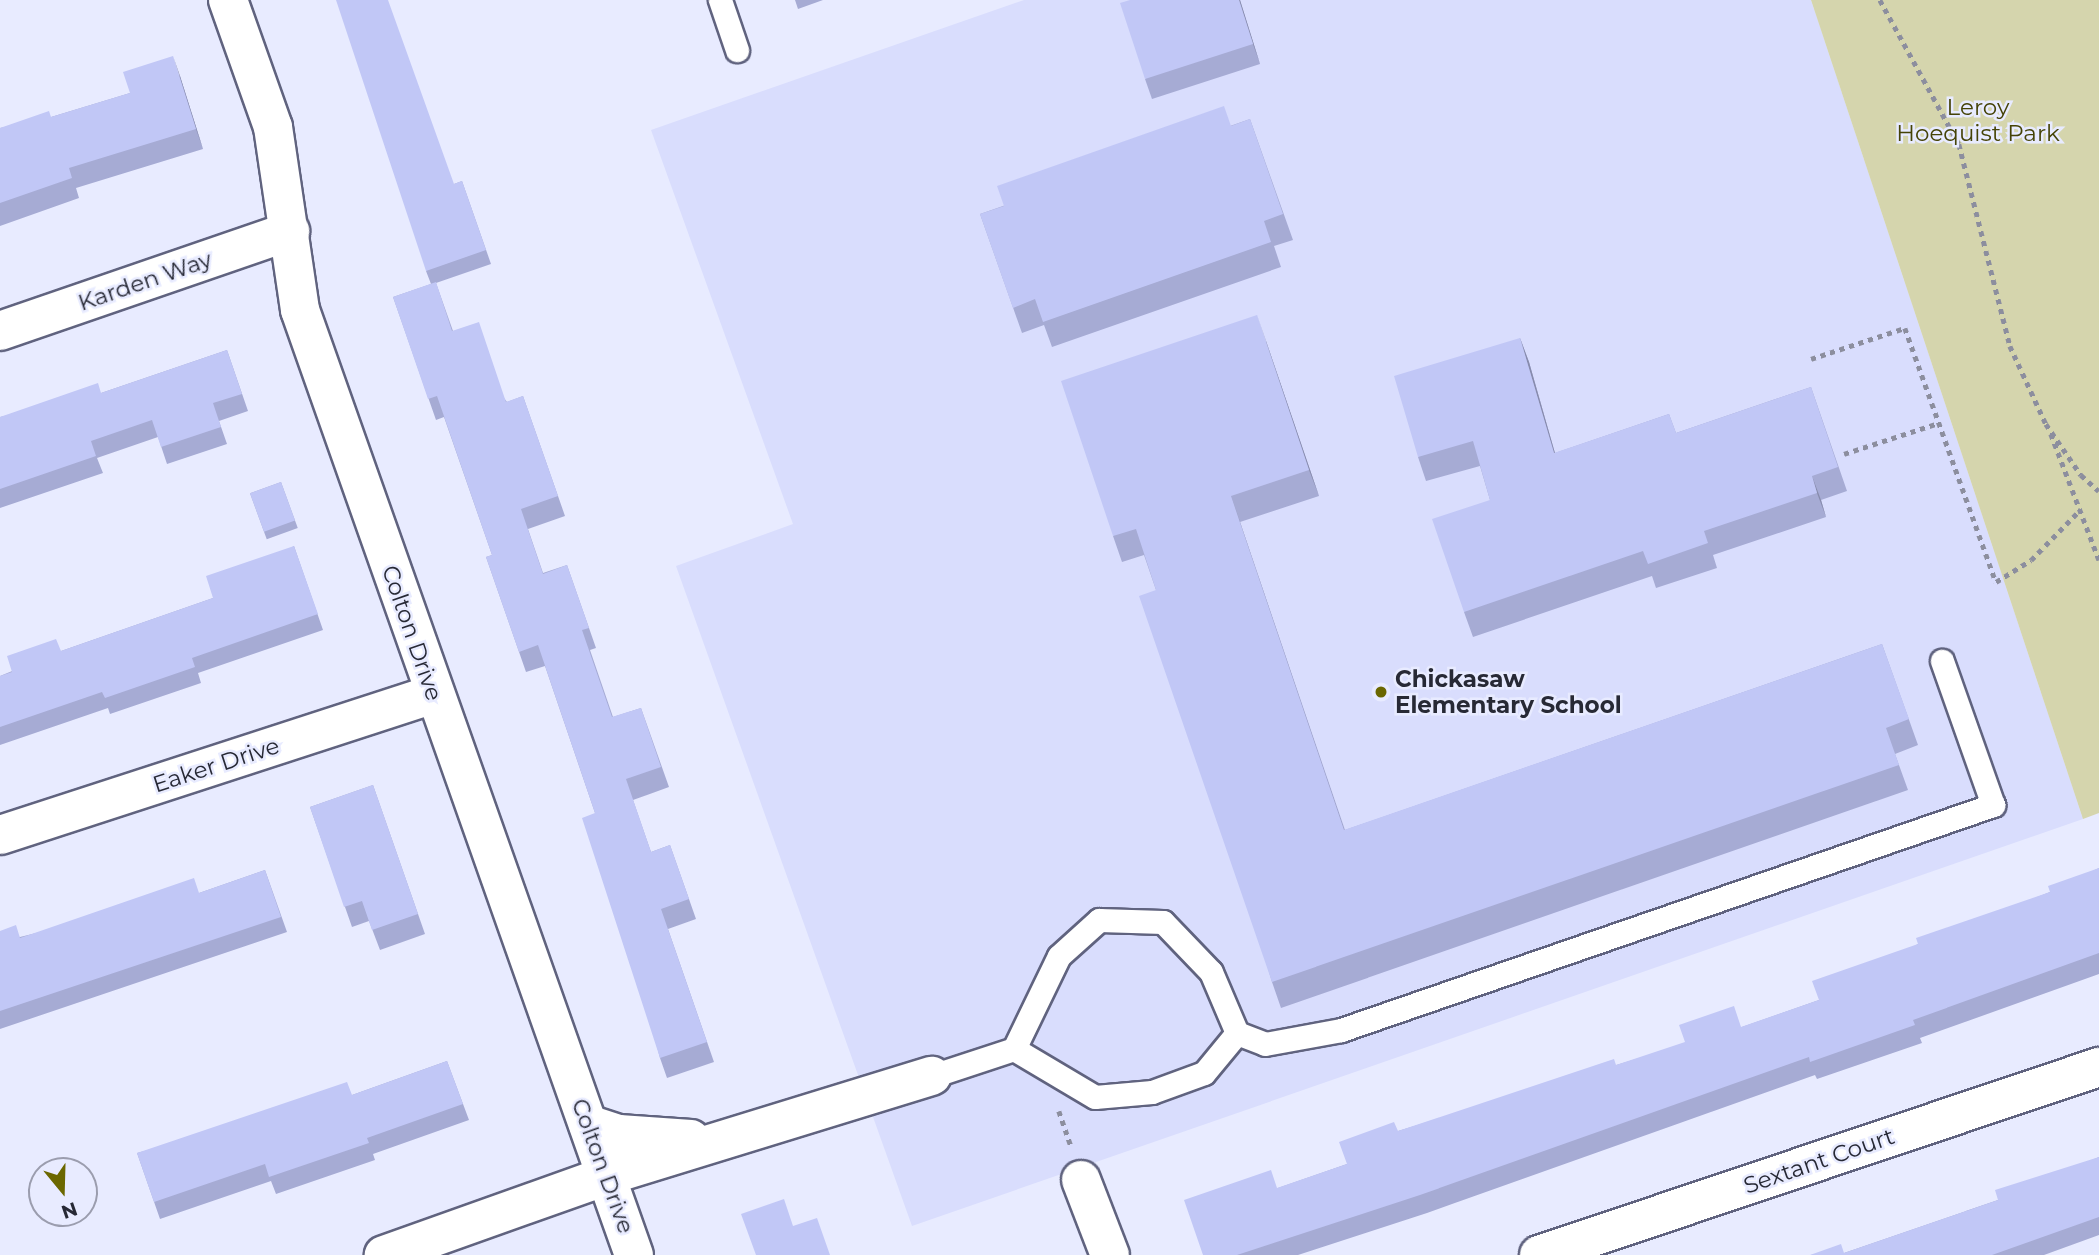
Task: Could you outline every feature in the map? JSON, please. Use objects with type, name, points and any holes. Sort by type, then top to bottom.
[{"type":"street","name":"Colton Drive","points":[[228,0],[273,127],[300,310],[433,694],[634,1255]]},
{"type":"street","name":"Karden Way","points":[[0,331],[289,231]]},
{"type":"street","name":"Eaker Drive","points":[[0,835],[433,694]]},
{"type":"street","name":"Sextant Court","points":[[1539,1255],[2099,1066]]},
{"type":"street","points":[[384,1255],[721,1137],[932,1076]]},
{"type":"street","points":[[588,1124],[665,1140],[721,1137]]},
{"type":"street","points":[[1082,1180],[1110,1255]]},
{"type":"lane","points":[[720,0],[737,50]]},
{"type":"lane","points":[[932,1076],[1014,1049],[1059,956],[1099,920],[1163,922],[1211,972],[1237,1033],[1265,1044],[1341,1030],[1993,805],[1942,661]]},
{"type":"lane","points":[[1014,1049],[1095,1097],[1152,1091],[1205,1073],[1237,1033]]},
{"type":"path","points":[[1880,0],[1959,144],[2010,346],[2046,424],[2099,559]]},
{"type":"path","points":[[1811,359],[1905,328],[1996,582],[2031,560],[2081,509]]},
{"type":"path","points":[[1844,454],[1939,423]]},
{"type":"path","points":[[2046,424],[2081,475],[2099,491]]},
{"type":"path","points":[[1058,1106],[1082,1180]]},
{"type":"shaded area","name":"Chickasaw Elementary School","points":[[1024,0],[1811,0],[2083,819],[912,1226],[676,566],[793,524],[651,130]]},
{"type":"green space","name":"Leroy Hoequist Park","points":[[1811,0],[2099,0],[2099,813],[2083,819]]},
{"type":"building","points":[[336,0],[388,0],[454,184],[462,181],[486,250],[426,271]]},
{"type":"building","points":[[1130,0],[1239,0],[1253,44],[1145,79],[1120,3]]},
{"type":"building","points":[[173,56],[196,129],[69,168],[72,178],[0,203],[0,128],[49,111],[51,117],[130,93],[123,72]]},
{"type":"building","points":[[1224,106],[1231,126],[1250,119],[1283,214],[1264,221],[1271,242],[1043,322],[1035,299],[1013,308],[980,214],[1004,206],[997,186]]},
{"type":"building","points":[[436,282],[452,331],[479,322],[506,402],[523,396],[558,496],[521,509],[543,574],[567,565],[589,628],[582,630],[612,717],[641,708],[661,767],[626,779],[651,852],[670,845],[689,899],[661,909],[707,1042],[660,1058],[582,818],[595,813],[538,645],[519,652],[486,557],[492,555],[437,396],[428,399],[393,297]]},
{"type":"building","points":[[1257,315],[1309,470],[1231,496],[1344,830],[1882,644],[1909,719],[1886,728],[1899,765],[1272,982],[1139,596],[1156,590],[1136,529],[1113,536],[1061,381]]},
{"type":"building","points":[[1520,338],[1554,453],[1669,414],[1676,433],[1811,387],[1838,467],[1812,476],[1817,493],[1704,531],[1708,543],[1648,564],[1643,551],[1464,612],[1432,519],[1490,500],[1473,441],[1418,457],[1394,376]]},
{"type":"building","points":[[227,350],[242,394],[213,403],[221,427],[161,447],[152,420],[91,441],[96,456],[0,489],[0,417],[98,383],[101,393]]},
{"type":"building","points":[[281,482],[295,521],[264,532],[250,493]]},
{"type":"building","points":[[294,546],[318,614],[192,658],[195,667],[105,698],[102,692],[0,727],[0,676],[12,672],[7,656],[56,639],[61,651],[213,598],[206,576]]},
{"type":"building","points":[[373,785],[418,914],[372,930],[362,901],[344,907],[310,807]]},
{"type":"building","points":[[2099,868],[2099,953],[1913,1020],[1915,1025],[1810,1062],[1809,1057],[1420,1195],[1237,1255],[1203,1255],[1184,1200],[1271,1170],[1277,1188],[1347,1164],[1339,1142],[1394,1122],[1398,1131],[1614,1059],[1616,1065],[1685,1042],[1679,1025],[1734,1006],[1741,1027],[1819,1000],[1812,981],[1918,944],[1916,938],[2050,892],[2048,886]]},
{"type":"building","points":[[265,870],[281,917],[0,1011],[0,931],[16,925],[20,938],[194,878],[199,893]]},
{"type":"building","points":[[447,1061],[463,1104],[367,1138],[369,1143],[269,1177],[265,1164],[154,1202],[137,1153],[347,1082],[352,1095]]},
{"type":"building","points":[[2099,1157],[2099,1217],[1992,1255],[1810,1255],[1841,1244],[1844,1253],[1998,1200],[1995,1190]]},
{"type":"building","points":[[784,1199],[793,1226],[817,1218],[830,1255],[756,1255],[741,1214]]},
{"type":"place","name":"Chickasaw Elementary School","points":[[1381,692]]}]
